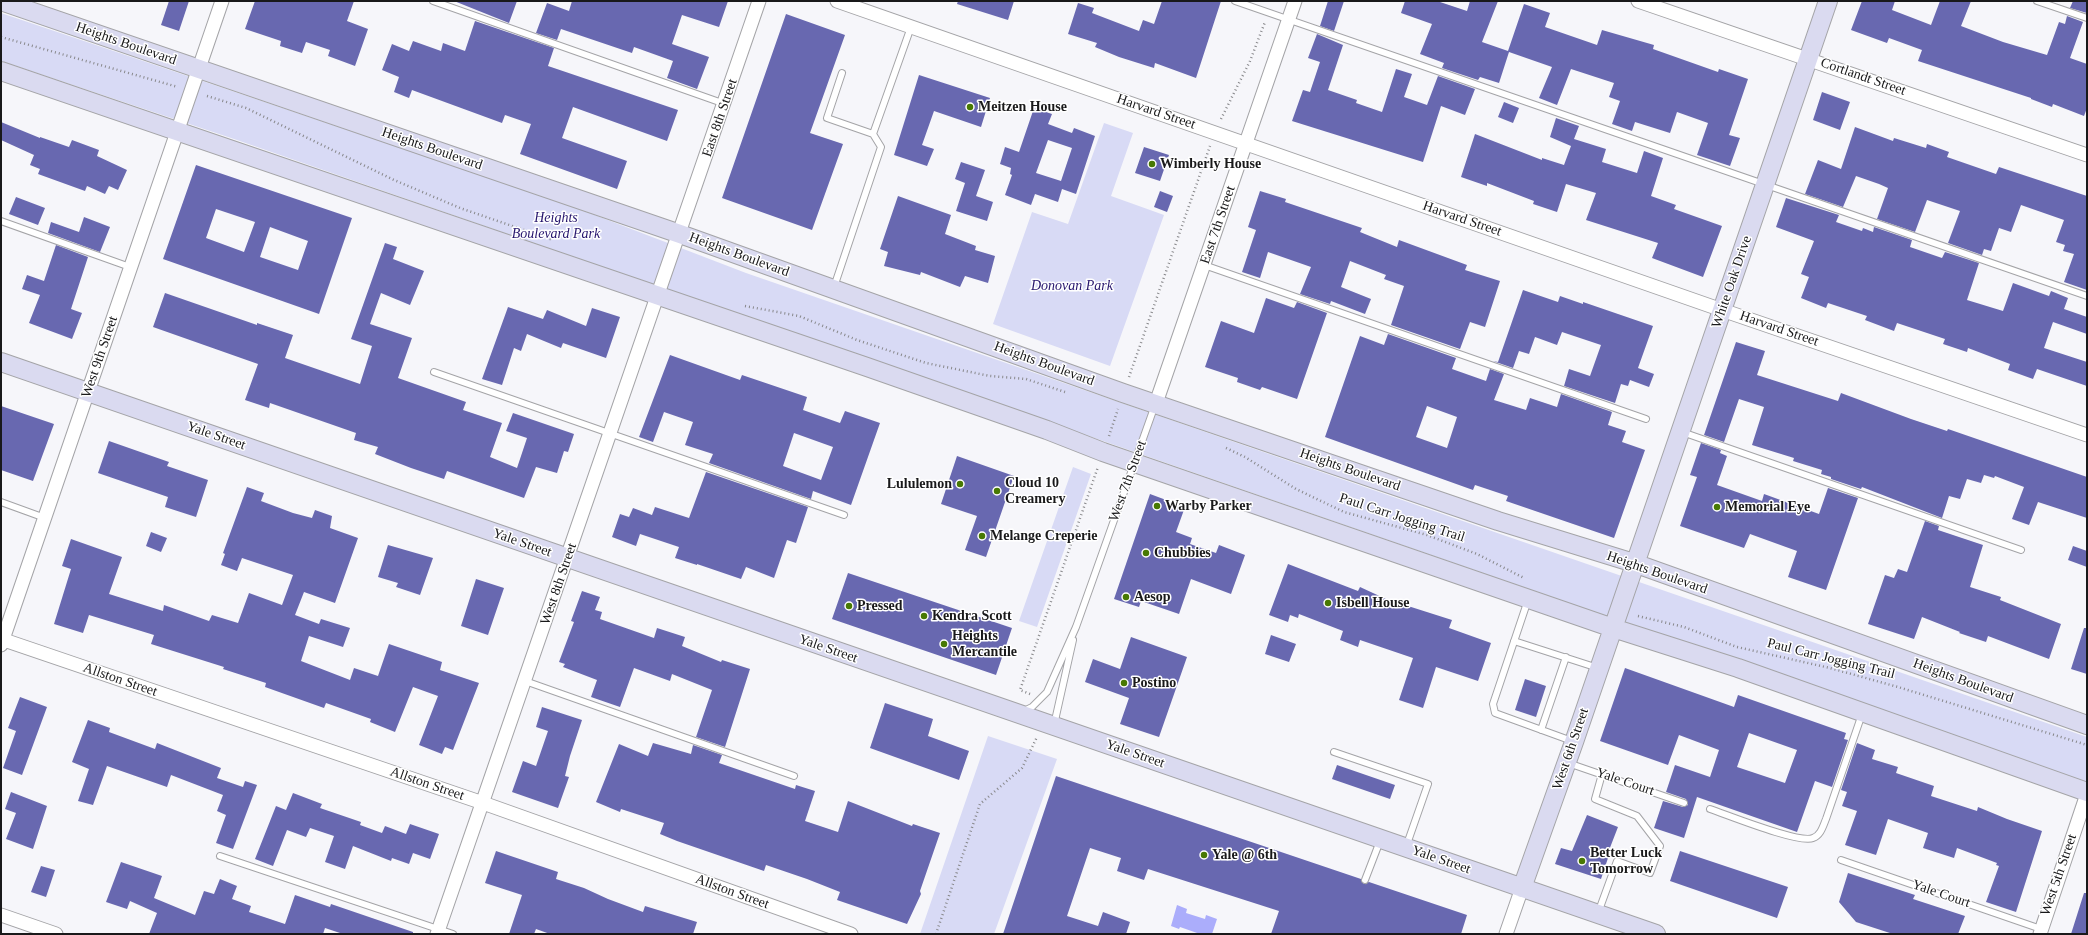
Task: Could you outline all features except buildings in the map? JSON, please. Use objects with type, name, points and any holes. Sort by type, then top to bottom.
[{"type":"main road","name":"Heights Boulevard","points":[[1,1],[680,234],[1156,403],[1480,515],[1634,563],[2087,725]]},
{"type":"main road","name":"White Oak Drive","points":[[1634,563],[1828,1]]},
{"type":"main road","points":[[1,71],[867,367],[1613,628],[1738,668],[2087,793]]},
{"type":"main road","name":"Yale Street","points":[[1,362],[567,559],[1656,934]]},
{"type":"main road","name":"West 6th Street","points":[[1522,888],[1574,742],[1634,563]]},
{"type":"street","name":"West 9th Street","points":[[2,642],[222,1]]},
{"type":"street","name":"East 8th Street","points":[[680,234],[759,1]]},
{"type":"street","name":"Harvard Street","points":[[837,1],[1722,310],[2087,435]]},
{"type":"street","name":"East 7th Street","points":[[1156,403],[1290,20],[1295,1]]},
{"type":"street","name":"Cortlandt Street","points":[[1638,1],[2087,155]]},
{"type":"street","name":"West 8th Street","points":[[438,931],[680,234]]},
{"type":"street","name":"Allston Street","points":[[2,642],[482,803],[851,934]]},
{"type":"street","name":"West 5th Street","points":[[2040,931],[2087,793]]},
{"type":"street","name":"West 6th Street","points":[[1506,934],[1522,888]]},
{"type":"street","points":[[1,915],[56,934]]},
{"type":"lane","points":[[434,1],[725,104]]},
{"type":"lane","points":[[1235,1],[1765,183],[2087,296]]},
{"type":"lane","points":[[2037,1],[2087,18]]},
{"type":"lane","points":[[873,134],[911,27]]},
{"type":"lane","points":[[833,289],[881,147],[873,134],[827,118],[842,73]]},
{"type":"lane","points":[[1,221],[130,267]]},
{"type":"lane","points":[[1204,266],[1646,419]]},
{"type":"lane","points":[[434,372],[844,515]]},
{"type":"lane","name":"West 7th Street","points":[[1017,714],[1032,707],[1046,692],[1076,627],[1156,403]]},
{"type":"lane","points":[[1680,431],[2021,550]]},
{"type":"lane","points":[[1,502],[45,518]]},
{"type":"lane","points":[[1529,598],[1493,704],[1495,713],[1574,742]]},
{"type":"lane","name":"West 7th Street","points":[[1053,726],[1076,627]]},
{"type":"lane","points":[[1514,641],[1599,668]]},
{"type":"lane","points":[[1541,730],[1566,657]]},
{"type":"lane","points":[[525,681],[794,776]]},
{"type":"lane","points":[[1710,809],[1792,837],[1807,840],[1814,838],[1822,830],[1862,712]]},
{"type":"lane","points":[[1334,752],[1428,784],[1406,848]]},
{"type":"lane","name":"Yale Court","points":[[1567,762],[1684,803]]},
{"type":"lane","points":[[1598,914],[1617,860],[1650,872],[1660,846],[1637,816],[1595,799],[1602,774]]},
{"type":"lane","points":[[1365,880],[1380,839]]},
{"type":"lane","points":[[220,856],[438,931],[453,934]]},
{"type":"lane","name":"Yale Court","points":[[1841,860],[2040,931]]},
{"type":"path","points":[[1223,115],[1250,61],[1266,18]]},
{"type":"path","points":[[1,37],[35,45],[179,87]]},
{"type":"path","points":[[1128,380],[1211,143]]},
{"type":"path","points":[[1108,437],[1120,403]]},
{"type":"path","name":"Paul Carr Jogging Trail","points":[[1223,447],[1245,457],[1296,489],[1344,512],[1428,535],[1478,554],[1531,581]]},
{"type":"path","points":[[1020,690],[1098,466]]},
{"type":"path","name":"Paul Carr Jogging Trail","points":[[1638,616],[1684,627],[1737,646],[1830,668],[1898,687],[2087,745]]},
{"type":"path","points":[[936,934],[980,804],[1022,768],[1037,738]]},
{"type":"green space","name":"Heights Boulevard Park","points":[[1,13],[561,202],[746,273],[2087,737],[2087,783],[237,140],[1,61]]},
{"type":"green space","name":"Donovan Park","points":[[1104,123],[1133,133],[1111,196],[1164,215],[1110,366],[993,324],[1032,212],[1068,224]]},
{"type":"green space","points":[[1073,467],[1091,474],[1037,627],[1019,621]]},
{"type":"green space","points":[[988,736],[1057,759],[994,934],[920,934]]},
{"type":"water","points":[[1177,905],[1187,909],[1186,913],[1205,919],[1206,915],[1217,919],[1212,934],[1200,934],[1180,927],[1179,929],[1171,926]]},
{"type":"place","name":"Meitzen House","points":[[970,107]]},
{"type":"place","name":"Wimberly House","points":[[1152,164]]},
{"type":"place","name":"Lululemon","points":[[960,484]]},
{"type":"place","name":"Cloud 10 Creamery","points":[[997,491]]},
{"type":"place","name":"Warby Parker","points":[[1157,506]]},
{"type":"place","name":"Memorial Eye","points":[[1717,507]]},
{"type":"place","name":"Melange Creperie","points":[[982,536]]},
{"type":"place","name":"Chubbies","points":[[1146,553]]},
{"type":"place","name":"Aesop","points":[[1126,597]]},
{"type":"place","name":"Isbell House","points":[[1328,603]]},
{"type":"place","name":"Pressed","points":[[849,606]]},
{"type":"place","name":"Kendra Scott","points":[[924,616]]},
{"type":"place","name":"Heights Mercantile","points":[[944,644]]},
{"type":"place","name":"Postino","points":[[1124,683]]},
{"type":"place","name":"Yale @ 6th","points":[[1204,855]]},
{"type":"place","name":"Better Luck Tomorrow","points":[[1582,861]]}]
